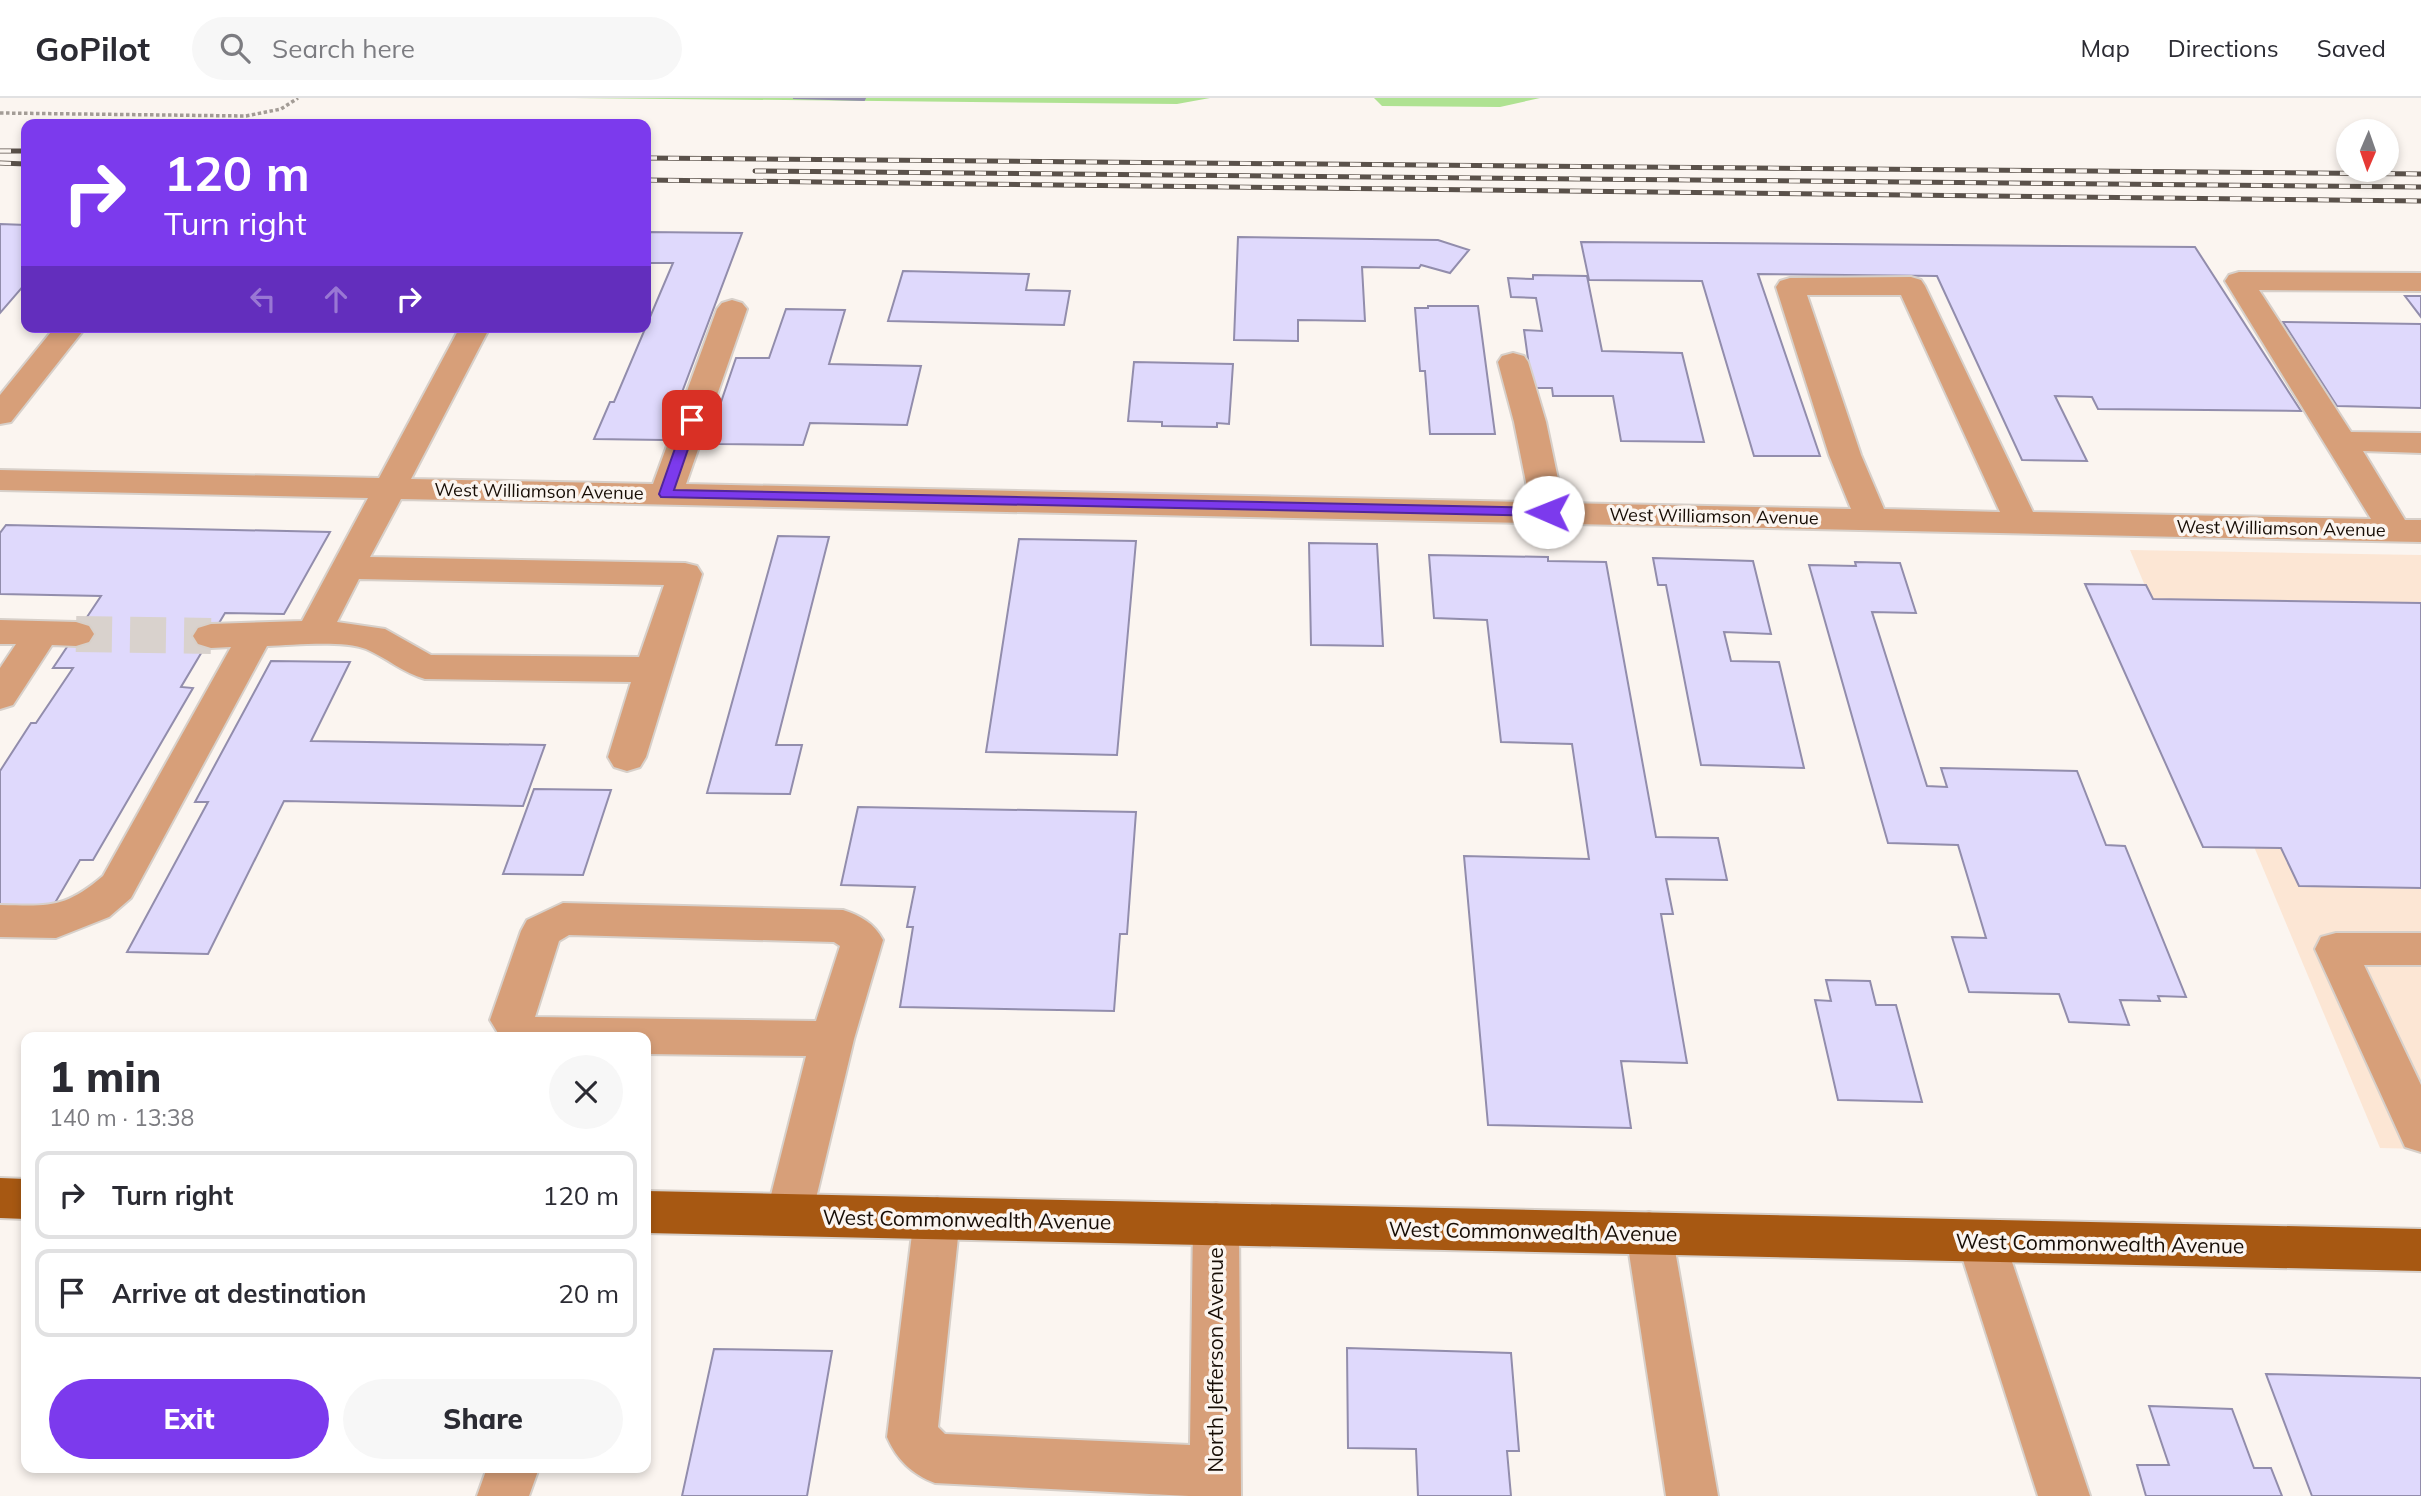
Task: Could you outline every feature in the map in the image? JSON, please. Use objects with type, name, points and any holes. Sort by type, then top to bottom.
[{"type":"main road","points":[[0,1198],[21,1199]]},
{"type":"main road","name":"West Commonwealth Avenue","points":[[651,1212],[2421,1250]]},
{"type":"street","points":[[2408,530],[2341,441],[2239,281],[2421,282]]},
{"type":"street","points":[[1872,519],[1845,454],[1790,287],[1911,286],[2021,522]]},
{"type":"street","points":[[666,494],[732,309]]},
{"type":"street","points":[[0,415],[66,333]]},
{"type":"street","points":[[314,632],[472,333]]},
{"type":"street","points":[[1513,362],[1531,422],[1548,512]]},
{"type":"street","points":[[2341,441],[2421,443]]},
{"type":"street","name":"West Williamson Avenue","points":[[0,480],[2408,530]]},
{"type":"street","points":[[348,568],[685,574],[626,757]]},
{"type":"street","points":[[0,632],[59,633],[0,696]]},
{"type":"street","points":[[211,636],[314,632],[372,637],[425,667],[653,670]]},
{"type":"street","points":[[0,921],[56,922],[95,906],[117,887],[255,636]]},
{"type":"street","points":[[522,1032],[511,1020],[542,931],[563,919],[843,926],[862,940],[832,1039],[789,1215]]},
{"type":"street","points":[[2421,949],[2336,949],[2421,1133]]},
{"type":"street","points":[[651,1036],[832,1039]]},
{"type":"street","points":[[937,1218],[912,1437],[935,1458],[1215,1483]]},
{"type":"street","name":"North Jefferson Avenue","points":[[1215,1483],[1216,1224]]},
{"type":"street","points":[[1649,1233],[1692,1496]]},
{"type":"street","points":[[1981,1241],[2064,1496]]},
{"type":"street","points":[[503,1496],[511,1473]]},
{"type":"path","points":[[0,113],[246,116],[271,113],[293,104],[298,98]]},
{"type":"shaded area","points":[[2130,550],[2421,555],[2421,1149],[2380,1148]]},
{"type":"green space","points":[[574,98],[1210,98],[1177,104]]},
{"type":"green space","points":[[1374,98],[1540,98],[1500,107],[1382,106]]},
{"type":"building","points":[[793,98],[865,98],[864,100]]},
{"type":"building","points":[[0,224],[21,225],[21,289],[0,313]]},
{"type":"building","points":[[651,232],[742,233],[664,440],[594,439],[610,402],[614,402],[643,333],[651,333],[651,315],[673,263],[651,263]]},
{"type":"building","points":[[1238,237],[1438,240],[1469,250],[1450,273],[1421,265],[1419,268],[1362,267],[1365,321],[1298,320],[1298,341],[1234,340]]},
{"type":"building","points":[[1581,242],[2195,247],[2301,411],[2098,409],[2092,397],[2055,396],[2087,461],[2022,460],[1937,276],[1758,274],[1820,456],[1754,456],[1702,281],[1589,280]]},
{"type":"building","points":[[903,271],[1029,274],[1026,290],[1070,291],[1064,325],[888,321]]},
{"type":"building","points":[[1533,275],[1587,276],[1602,351],[1682,353],[1704,442],[1621,441],[1613,396],[1553,396],[1552,388],[1532,388],[1524,330],[1542,331],[1536,298],[1511,297],[1508,278],[1533,279]]},
{"type":"building","points":[[2405,296],[2421,296],[2421,317]]},
{"type":"building","points":[[1478,306],[1495,434],[1430,434],[1425,371],[1420,371],[1415,308]]},
{"type":"building","points":[[786,309],[845,310],[829,364],[921,366],[907,425],[810,423],[803,445],[719,444],[704,434],[714,408],[719,408],[736,358],[769,358]]},
{"type":"building","points":[[2283,322],[2421,324],[2421,408],[2337,406]]},
{"type":"building","points":[[1134,362],[1233,364],[1229,424],[1217,423],[1217,427],[1162,426],[1162,422],[1128,421]]},
{"type":"building","points":[[6,525],[330,532],[284,614],[225,613],[181,687],[193,688],[93,860],[80,860],[52,908],[0,908],[0,771],[31,723],[36,723],[73,668],[53,668],[101,596],[0,594],[0,533]]},
{"type":"building","points":[[778,536],[829,537],[776,745],[802,745],[790,794],[707,793]]},
{"type":"building","points":[[1019,539],[1136,541],[1117,755],[986,752]]},
{"type":"building","points":[[1309,543],[1377,544],[1383,646],[1311,645]]},
{"type":"building","points":[[1429,555],[1548,557],[1548,561],[1606,562],[1656,837],[1718,838],[1727,880],[1666,879],[1673,914],[1661,914],[1687,1063],[1621,1061],[1631,1128],[1488,1125],[1464,856],[1589,859],[1572,744],[1501,742],[1487,620],[1434,618]]},
{"type":"building","points":[[1653,558],[1753,561],[1771,634],[1724,632],[1731,661],[1779,662],[1804,768],[1701,765],[1666,585],[1658,585]]},
{"type":"building","points":[[1855,562],[1900,563],[1916,613],[1872,612],[1927,786],[1947,787],[1941,768],[2077,771],[2106,845],[2125,846],[2186,997],[2158,996],[2160,1001],[2120,1000],[2129,1025],[2069,1022],[2059,994],[1969,992],[1952,937],[1986,938],[1958,845],[1888,843],[1809,565],[1856,566]]},
{"type":"building","points":[[2085,584],[2146,585],[2153,599],[2421,603],[2421,888],[2299,886],[2281,848],[2203,847]]},
{"type":"building","points":[[271,661],[350,662],[311,741],[545,745],[523,806],[284,801],[208,954],[127,952],[208,802],[195,802]]},
{"type":"building","points":[[534,789],[611,790],[583,875],[503,874]]},
{"type":"building","points":[[858,807],[1136,812],[1127,934],[1120,934],[1114,1011],[900,1007],[913,927],[907,927],[915,887],[841,885]]},
{"type":"building","points":[[1826,980],[1870,981],[1876,1005],[1896,1005],[1922,1102],[1838,1100],[1815,1000],[1831,1001]]},
{"type":"building","points":[[1347,1348],[1511,1353],[1519,1451],[1507,1451],[1511,1496],[1418,1496],[1416,1449],[1348,1448]]},
{"type":"building","points":[[714,1349],[832,1351],[807,1496],[682,1496]]},
{"type":"building","points":[[2266,1374],[2421,1378],[2421,1496],[2312,1496]]},
{"type":"building","points":[[2149,1406],[2232,1409],[2254,1468],[2271,1468],[2282,1496],[2146,1496],[2137,1465],[2169,1465]]},
{"type":"tunnel","points":[[76,634],[211,636]]},
{"type":"railway","points":[[0,151],[21,151]]},
{"type":"railway","points":[[651,158],[2421,174]]},
{"type":"railway","points":[[0,163],[21,164]]},
{"type":"railway","points":[[755,171],[2421,187]]},
{"type":"railway","points":[[651,180],[2421,201]]},
{"type":"route","points":[[692,420],[666,494],[1548,512]]}]
